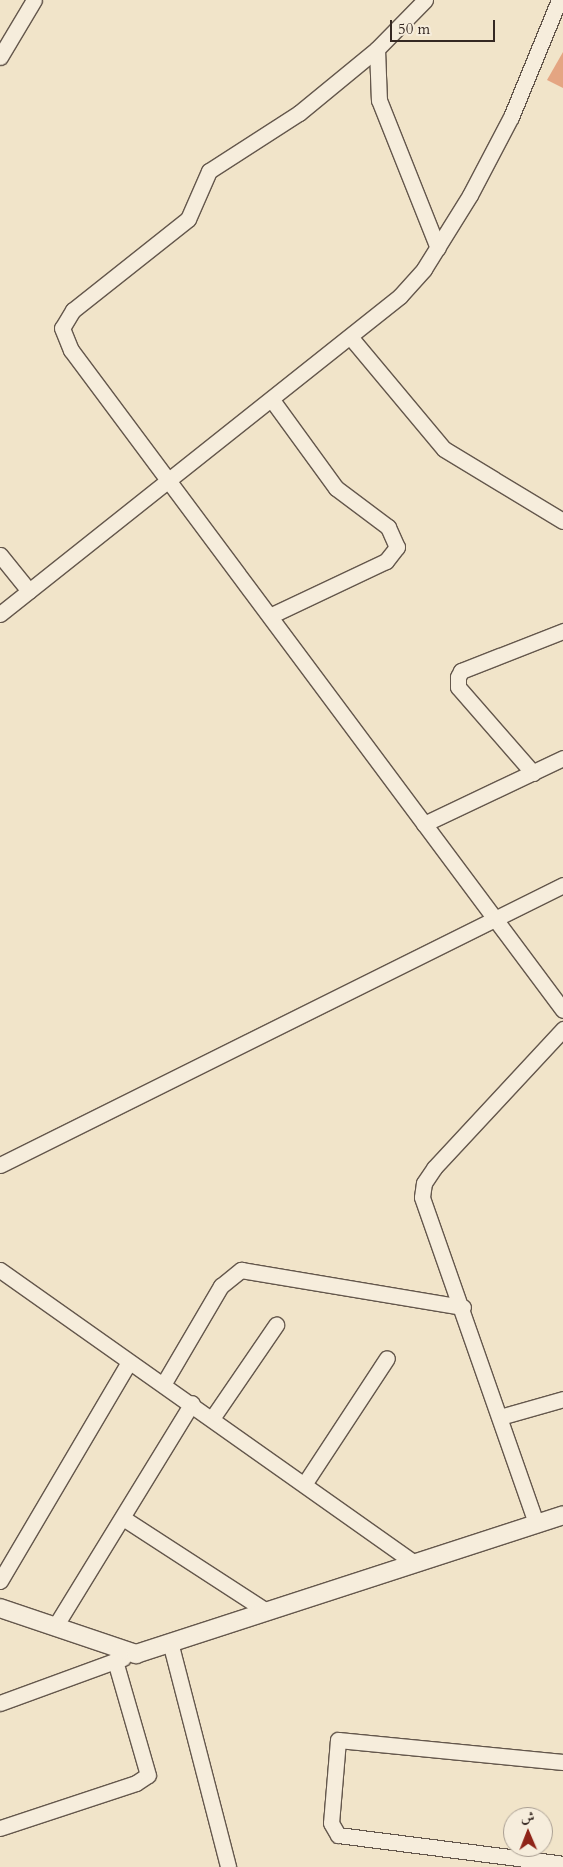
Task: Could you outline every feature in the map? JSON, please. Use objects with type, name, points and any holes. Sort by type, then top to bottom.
[{"type":"street","points":[[0,58],[34,0]]},
{"type":"street","points":[[425,0],[377,49],[290,120],[209,171],[188,219],[64,320],[64,336],[71,350],[272,615],[493,920],[563,1010]]},
{"type":"street","points":[[0,614],[169,480],[352,339],[400,296],[438,248],[511,117],[559,0]]},
{"type":"street","points":[[377,49],[379,100],[438,248]]},
{"type":"street","points":[[352,339],[444,449],[563,521]]},
{"type":"street","points":[[272,400],[336,488],[388,527],[397,547],[386,561],[272,615]]},
{"type":"street","points":[[0,555],[29,590]]},
{"type":"street","points":[[533,773],[457,682],[461,671],[563,631]]},
{"type":"street","points":[[424,824],[563,758]]},
{"type":"street","points":[[0,1166],[563,885]]},
{"type":"street","points":[[536,1524],[463,1307],[426,1213],[424,1183],[563,1029]]},
{"type":"street","points":[[0,1270],[129,1362],[212,1417],[413,1562]]},
{"type":"street","points":[[164,1384],[221,1286],[241,1270],[463,1307]]},
{"type":"street","points":[[212,1417],[276,1325]]},
{"type":"street","points":[[305,1483],[387,1358]]},
{"type":"street","points":[[0,1581],[129,1362]]},
{"type":"street","points":[[500,1417],[563,1399]]},
{"type":"street","points":[[56,1626],[192,1403]]},
{"type":"street","points":[[0,1703],[170,1642],[563,1515]]},
{"type":"street","points":[[123,1518],[266,1611]]},
{"type":"street","points":[[0,1608],[136,1654]]},
{"type":"street","points":[[170,1642],[228,1867]]},
{"type":"street","points":[[0,1828],[136,1783],[148,1775],[115,1661]]},
{"type":"street","points":[[563,1762],[338,1740],[331,1823],[338,1836],[463,1860],[563,1864]]},
{"type":"building","points":[[563,52],[563,88],[547,80]]}]
